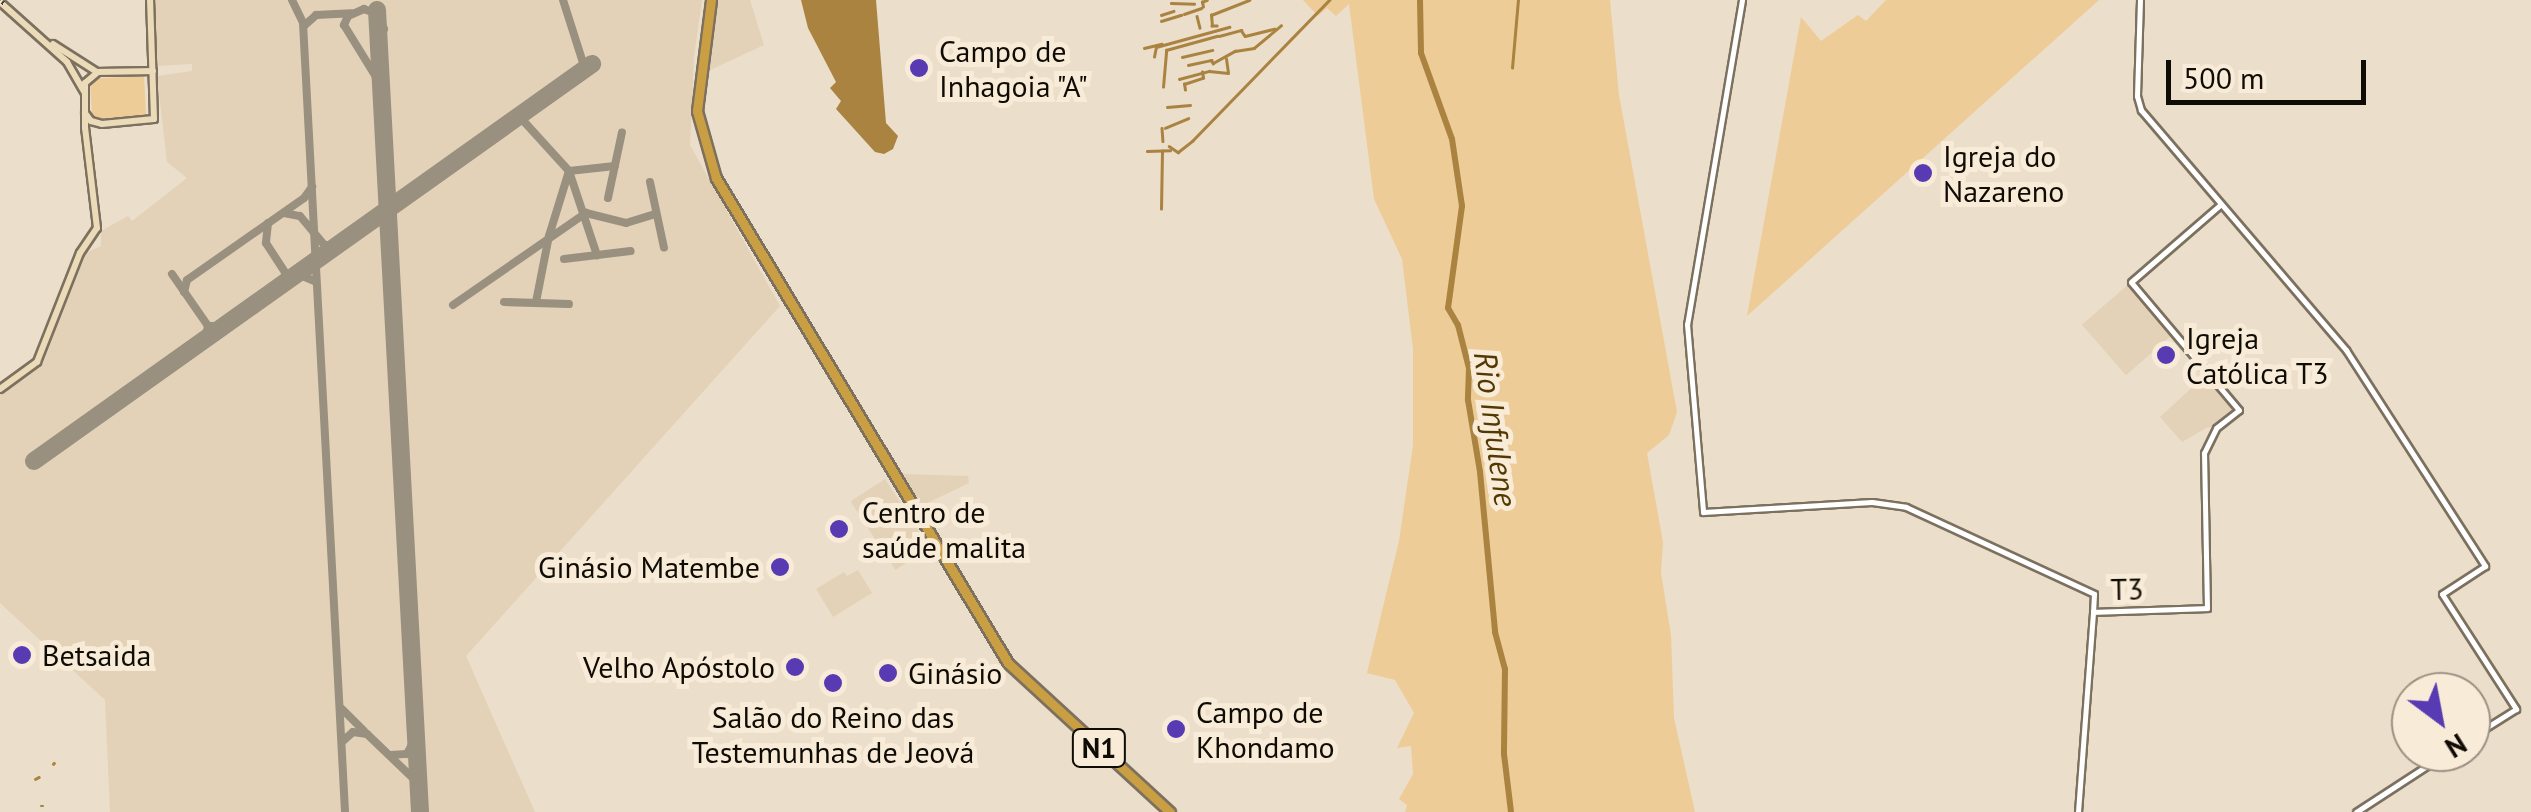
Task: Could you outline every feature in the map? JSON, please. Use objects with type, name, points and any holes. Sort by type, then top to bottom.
[{"type":"highway","name":"N1","points":[[710,0],[695,134],[711,177],[985,628],[1027,684],[1167,812]]},
{"type":"highway","name":"N1","points":[[887,468],[992,648],[1013,676],[1167,812]]},
{"type":"main road","points":[[84,111],[92,121],[102,124],[154,120],[150,0]]},
{"type":"main road","points":[[2,1],[71,59],[98,72],[153,71]]},
{"type":"main road","points":[[2,1],[67,62],[84,94]]},
{"type":"main road","points":[[0,390],[37,362],[80,253],[97,228],[84,94],[88,78],[98,72]]},
{"type":"main road","points":[[86,135],[102,124]]},
{"type":"street","points":[[1742,0],[1687,324],[1703,512],[1872,502],[1906,507],[2094,594],[2093,612]]},
{"type":"street","points":[[2140,0],[2138,104],[2346,350],[2485,566],[2442,594],[2516,709],[2491,725]]},
{"type":"street","name":"T3","points":[[2078,812],[2093,612],[2208,608],[2204,453],[2216,428],[2239,410],[2131,282],[2221,204]]},
{"type":"street","points":[[2356,812],[2417,772]]},
{"type":"shaded area","points":[[152,0],[702,0],[694,57],[690,145],[780,306],[466,656],[535,812],[110,812],[105,700],[0,603],[0,395],[40,367],[86,253],[101,246],[101,231],[128,216],[132,221],[187,178],[167,162],[157,76],[192,71],[192,64],[158,66],[153,59]]},
{"type":"shaded area","points":[[715,0],[750,0],[764,45],[706,72]]},
{"type":"shaded area","points":[[801,0],[876,0],[886,123],[898,136],[893,149],[884,154],[875,152],[836,109],[841,101],[830,88],[836,82],[808,28]]},
{"type":"shaded area","points":[[1303,0],[1610,0],[1619,95],[1677,412],[1669,435],[1647,453],[1663,542],[1661,573],[1671,635],[1674,718],[1695,812],[1405,812],[1407,805],[1399,799],[1413,774],[1411,746],[1397,748],[1414,713],[1395,680],[1367,673],[1399,541],[1413,445],[1413,349],[1402,259],[1374,199],[1349,4],[1336,16],[1327,8],[1318,16]]},
{"type":"shaded area","points":[[1886,0],[2099,0],[1747,316],[1801,17],[1821,41],[1858,15],[1866,21]]},
{"type":"shaded area","points":[[144,76],[146,116],[92,119],[90,79]]},
{"type":"shaded area","points":[[2131,282],[2175,333],[2126,375],[2082,325]]},
{"type":"shaded area","points":[[2209,372],[2239,410],[2216,428],[2208,427],[2182,442],[2160,417]]},
{"type":"shaded area","points":[[902,474],[968,476],[969,483],[919,507]]},
{"type":"shaded area","points":[[885,479],[930,548],[895,570],[851,501]]},
{"type":"shaded area","points":[[858,570],[872,593],[833,617],[816,589],[844,572],[847,576]]},
{"type":"waterway","points":[[1203,7],[1202,2],[1207,0]]},
{"type":"waterway","points":[[1217,26],[1212,26],[1211,15],[1249,0]]},
{"type":"waterway","points":[[1169,146],[1178,152],[1192,141],[1329,0]]},
{"type":"waterway","name":"Rio Infulene","points":[[1420,0],[1421,53],[1452,139],[1462,206],[1448,308],[1458,325],[1469,368],[1468,400],[1480,472],[1495,632],[1505,669],[1504,754],[1511,812]]},
{"type":"waterway","points":[[1512,68],[1518,0]]},
{"type":"waterway","points":[[1171,3],[1194,4]]},
{"type":"waterway","points":[[1184,14],[1201,8]]},
{"type":"waterway","points":[[1161,15],[1173,11]]},
{"type":"waterway","points":[[1161,21],[1181,15]]},
{"type":"waterway","points":[[1197,16],[1200,28]]},
{"type":"waterway","points":[[1188,65],[1211,60],[1213,63],[1235,51],[1254,48],[1281,25]]},
{"type":"waterway","points":[[1154,57],[1156,47],[1229,27]]},
{"type":"waterway","points":[[1219,36],[1241,30],[1245,36],[1274,29]]},
{"type":"waterway","points":[[1163,87],[1166,50],[1217,36]]},
{"type":"waterway","points":[[1144,48],[1162,44]]},
{"type":"waterway","points":[[1182,57],[1212,50]]},
{"type":"waterway","points":[[1179,79],[1209,71],[1228,73],[1226,59]]},
{"type":"waterway","points":[[1185,90],[1184,84],[1203,78],[1202,72]]},
{"type":"waterway","points":[[1167,107],[1190,105]]},
{"type":"waterway","points":[[1165,128],[1188,118]]},
{"type":"waterway","points":[[1162,128],[1163,141]]},
{"type":"waterway","points":[[1147,151],[1170,150]]},
{"type":"waterway","points":[[1161,209],[1162,151]]},
{"type":"waterway","points":[[35,779],[39,777]]},
{"type":"taxiway","points":[[292,0],[303,23],[345,812]]},
{"type":"taxiway","points":[[563,0],[585,69]]},
{"type":"taxiway","points":[[378,43],[384,29],[377,14],[364,9],[348,16],[344,25],[381,85]]},
{"type":"taxiway","points":[[305,25],[316,15],[351,13]]},
{"type":"taxiway","points":[[519,116],[569,171],[597,255]]},
{"type":"taxiway","points":[[608,198],[622,132]]},
{"type":"taxiway","points":[[536,302],[549,236],[569,171],[615,166]]},
{"type":"taxiway","points":[[650,182],[664,248]]},
{"type":"taxiway","points":[[184,292],[187,280],[304,198],[312,187]]},
{"type":"taxiway","points":[[284,213],[300,216],[324,245],[338,245]]},
{"type":"taxiway","points":[[453,305],[586,213],[626,223],[656,214]]},
{"type":"taxiway","points":[[268,223],[266,243],[286,274],[277,288]]},
{"type":"taxiway","points":[[564,259],[631,251]]},
{"type":"taxiway","points":[[293,272],[316,282]]},
{"type":"taxiway","points":[[172,274],[208,326]]},
{"type":"taxiway","points":[[504,302],[569,304]]},
{"type":"taxiway","points":[[205,339],[208,326],[223,326]]},
{"type":"taxiway","points":[[342,709],[364,731]]},
{"type":"taxiway","points":[[343,741],[353,732],[367,734],[418,783]]},
{"type":"taxiway","points":[[391,755],[407,754],[415,739]]},
{"type":"runway","points":[[377,10],[420,812]]},
{"type":"runway","points":[[34,461],[592,64]]},
{"type":"place","name":"Campo de Inhagoia \"A\"","points":[[919,68]]},
{"type":"place","name":"Igreja do Nazareno","points":[[1923,173]]},
{"type":"place","name":"Igreja Católica T3","points":[[2166,355]]},
{"type":"place","name":"Centro de saúde malita","points":[[839,529]]},
{"type":"place","name":"Ginásio Matembe","points":[[780,567]]},
{"type":"place","name":"Betsaida","points":[[22,655]]},
{"type":"place","name":"Velho Apóstolo","points":[[795,667]]},
{"type":"place","name":"Ginásio","points":[[888,673]]},
{"type":"place","name":"Salão do Reino das Testemunhas de Jeová","points":[[833,683]]},
{"type":"place","name":"Campo de Khondamo","points":[[1176,729]]}]
